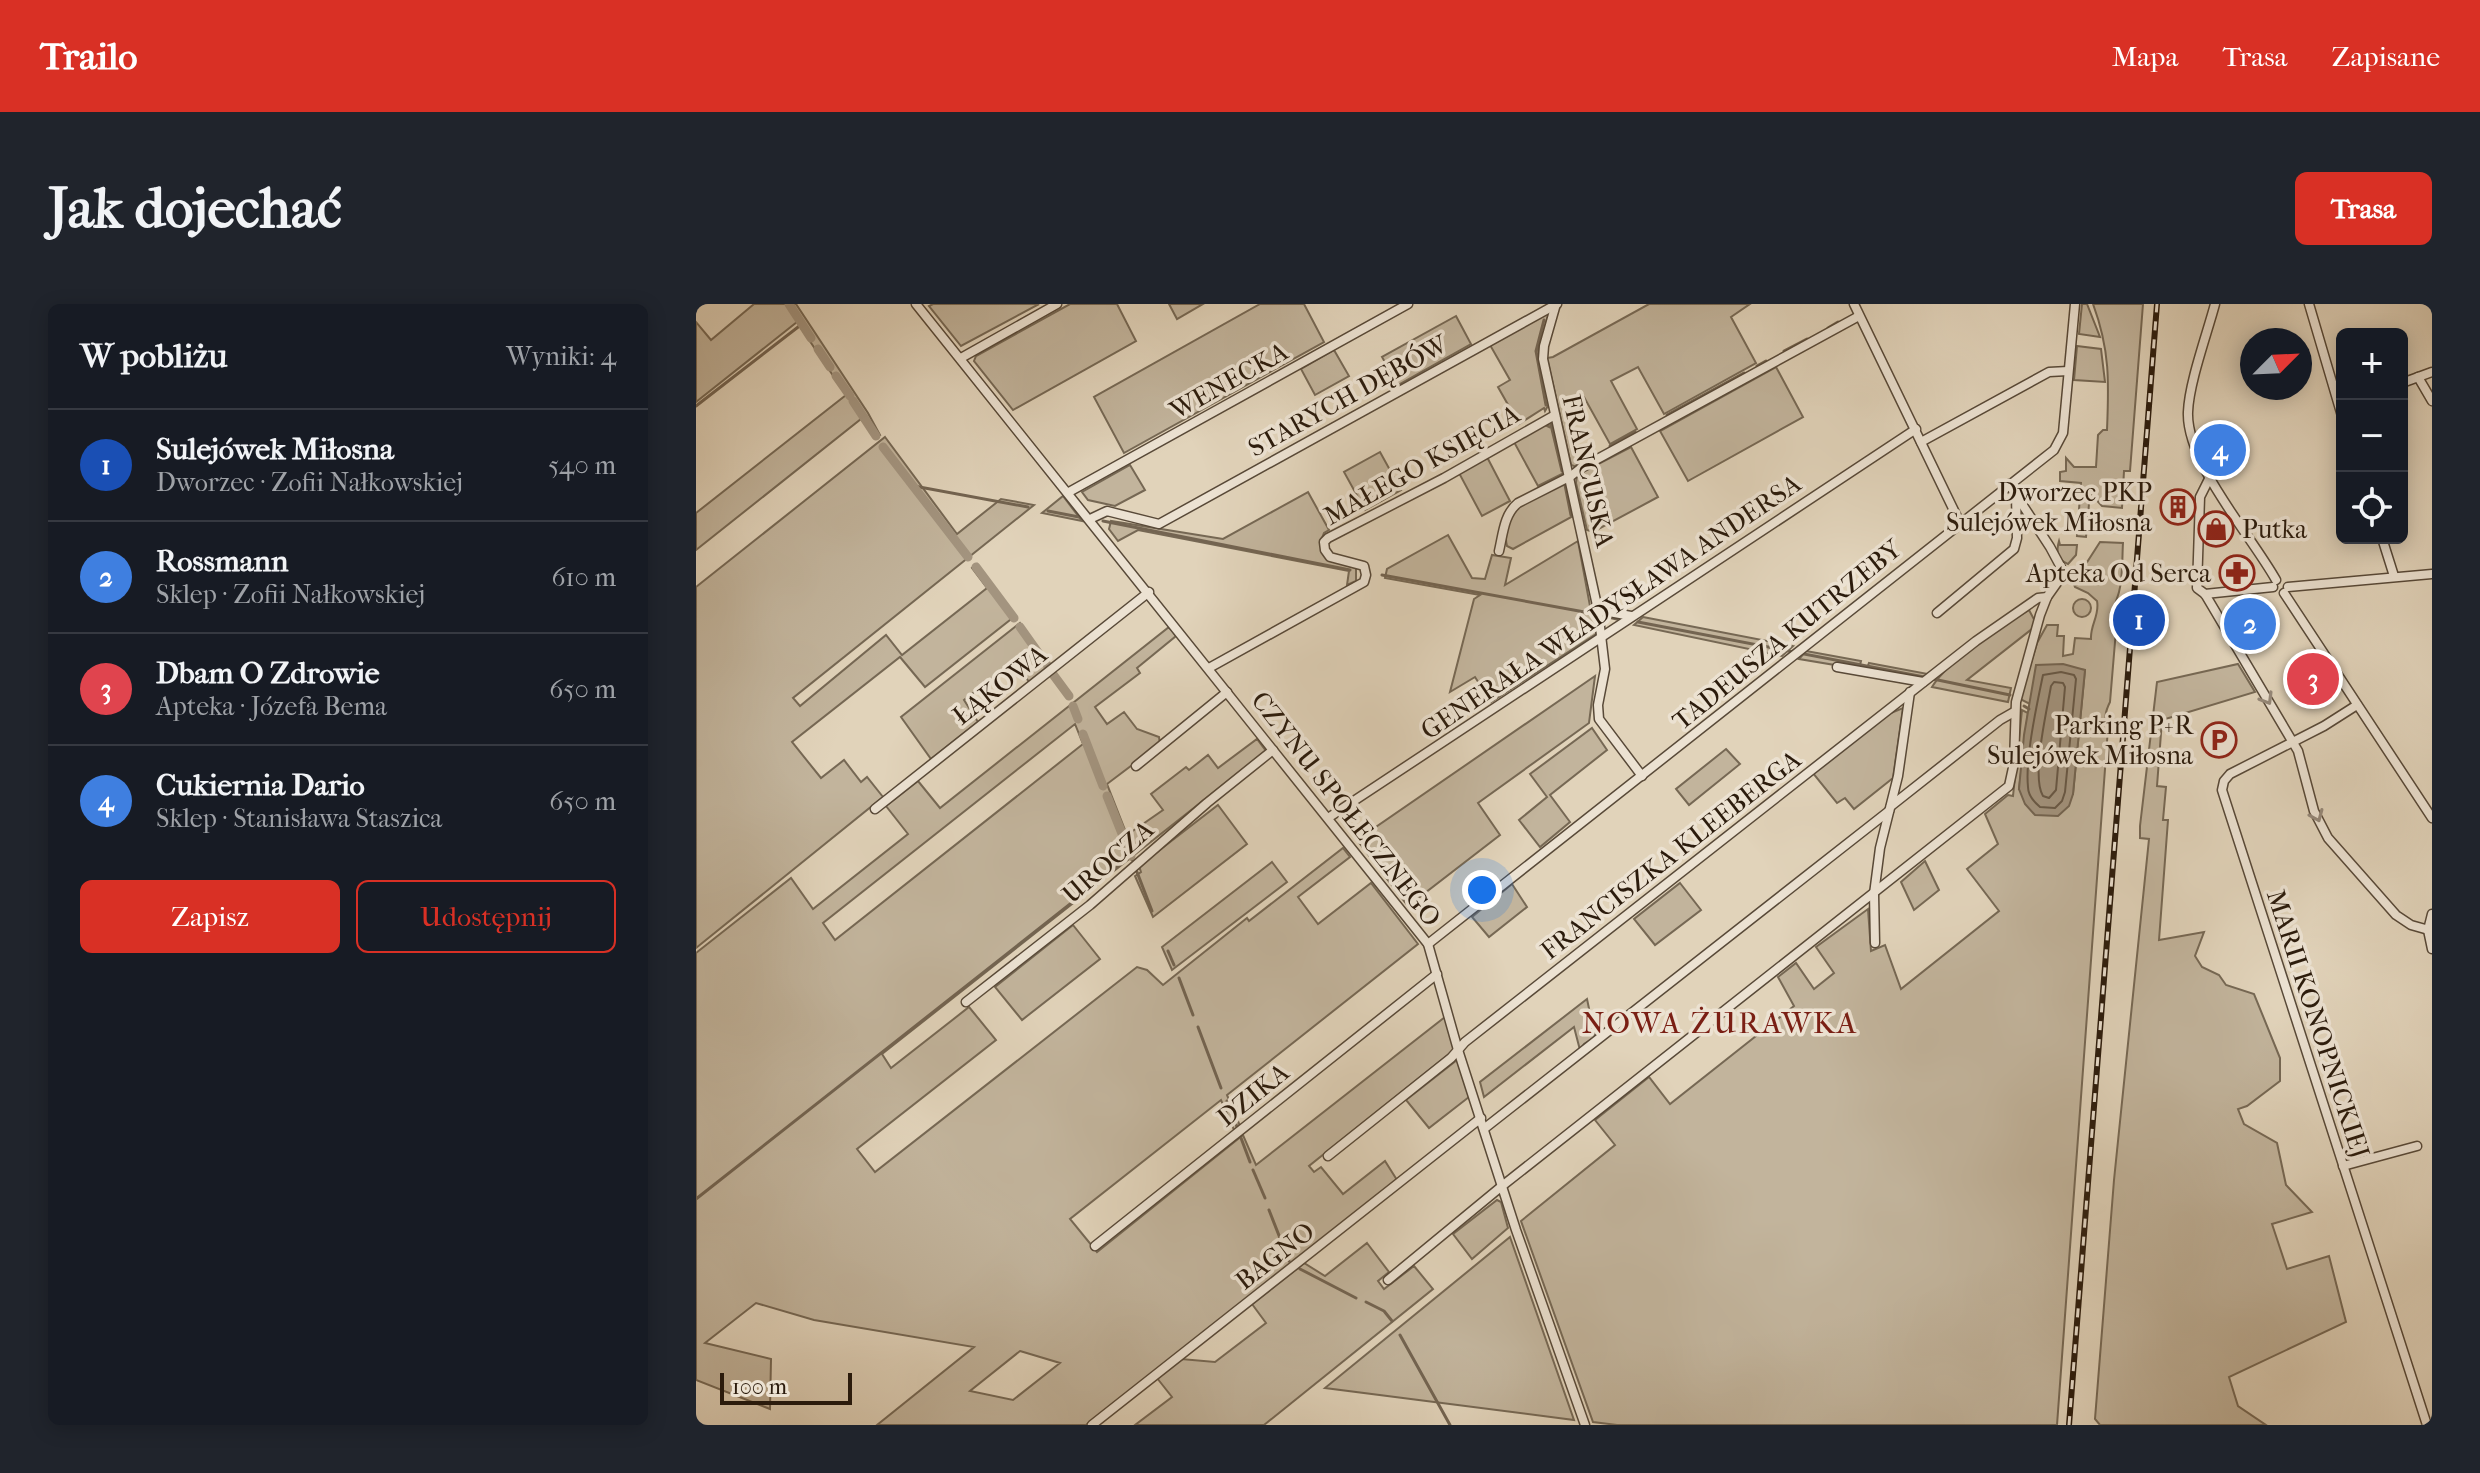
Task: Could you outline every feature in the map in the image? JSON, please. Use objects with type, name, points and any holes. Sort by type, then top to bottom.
[{"type":"street","name":"CZYNU SPOŁECZNEGO","points":[[916,304],[1428,944],[1502,1186],[1585,1425]]},
{"type":"street","points":[[961,358],[1057,304]]},
{"type":"street","name":"WENECKA","points":[[1069,492],[1408,304]]},
{"type":"street","name":"STARYCH DĘBÓW","points":[[1090,519],[1107,511],[1159,524],[1541,308],[1556,304]]},
{"type":"street","name":"FRANCUSKA","points":[[1556,304],[1543,359],[1598,610],[1605,669],[1598,705],[1599,719],[1642,776]]},
{"type":"street","points":[[1854,304],[1960,523]]},
{"type":"street","name":"TADEUSZA KUTRZEBY","points":[[1428,944],[2054,450],[2061,439],[2075,304]]},
{"type":"street","points":[[2215,304],[2188,411],[2189,429],[2194,447],[2210,477],[2275,584]]},
{"type":"street","points":[[2309,304],[2338,400]]},
{"type":"street","points":[[1499,551],[1512,508],[1859,316]]},
{"type":"street","points":[[1921,442],[2049,372],[2068,371]]},
{"type":"street","points":[[2408,381],[2432,372]]},
{"type":"street","points":[[2418,377],[2432,401]]},
{"type":"street","name":"MAŁEGO KSIĘCIA","points":[[1209,668],[1364,582],[1366,570],[1360,563],[1330,557],[1324,546],[1328,538],[1444,478],[1555,415]]},
{"type":"street","name":"GENERAŁA WŁADYSŁAWA ANDERSA","points":[[1328,818],[1916,429]]},
{"type":"street","points":[[2210,477],[2200,497],[2196,586],[2205,594],[2293,742],[2302,761],[2314,811],[2328,838],[2396,915],[2411,925],[2430,931]]},
{"type":"street","points":[[1388,1280],[1502,1186],[2009,786],[2014,763],[2014,712],[2047,597],[2064,573],[2009,484]]},
{"type":"street","points":[[1937,613],[2014,549],[2017,538],[2016,495]]},
{"type":"street","points":[[2384,544],[2394,576]]},
{"type":"street","points":[[2286,590],[2432,574]]},
{"type":"street","points":[[2205,594],[2285,581],[2286,590],[2357,705],[2432,818]]},
{"type":"street","name":"ŁĄKOWA","points":[[875,809],[1149,592]]},
{"type":"street","name":"FRANCISZKA KLEEBERGA","points":[[1328,1156],[1465,1042],[1910,692],[1990,630],[2038,598],[2047,597]]},
{"type":"street","points":[[1598,610],[1631,616]]},
{"type":"street","points":[[1837,667],[1923,682]]},
{"type":"street","points":[[1136,766],[1227,692]]},
{"type":"street","points":[[1875,943],[1874,894],[1880,848],[1898,776],[1910,692]]},
{"type":"street","name":"MARII KONOPNICKIEJ","points":[[2357,705],[2230,774],[2222,790],[2427,1425]]},
{"type":"street","points":[[1485,1128],[2014,712]]},
{"type":"street","name":"UROCZA","points":[[966,1002],[1090,905],[1273,750]]},
{"type":"street","points":[[2432,914],[2432,949]]},
{"type":"street","name":"DZIKA","points":[[1095,1246],[1437,974]]},
{"type":"street","name":"BAGNO","points":[[1092,1425],[1481,1118]]},
{"type":"street","points":[[2343,1166],[2417,1146]]},
{"type":"shaded area","points":[[754,304],[796,304],[880,435],[875,437],[861,419],[696,550],[696,513],[846,395],[797,322],[696,402],[696,322],[711,340]]},
{"type":"shaded area","points":[[1039,304],[961,346],[929,306]]},
{"type":"shaded area","points":[[1070,304],[1117,304],[1136,341],[1013,410],[974,361],[976,356]]},
{"type":"shaded area","points":[[1169,304],[1203,304],[1177,319]]},
{"type":"shaded area","points":[[1260,304],[1304,304],[1324,342],[1124,453],[1094,397]]},
{"type":"shaded area","points":[[1649,304],[1750,304],[1731,317],[1756,363],[1664,414],[1638,367],[1611,381],[1637,429],[1610,444],[1584,397],[1564,407],[1579,460],[1592,453],[1593,458],[1577,467],[1571,465],[1547,358]]},
{"type":"shaded area","points":[[2082,304],[2087,304],[2100,337],[2079,334]]},
{"type":"shaded area","points":[[2093,304],[2143,304],[2130,471],[2124,471],[2122,508],[2102,506],[2090,493],[2086,537],[2077,536],[2081,483],[2060,481],[2060,472],[2066,471],[2066,458],[2074,467],[2096,467],[2098,435],[2107,430],[2107,366],[2103,336]]},
{"type":"shaded area","points":[[1549,312],[1538,350],[1549,404],[1545,411],[1544,408],[1519,424],[1498,387],[1510,380],[1490,345]]},
{"type":"shaded area","points":[[1456,316],[1471,344],[1398,385],[1382,357]]},
{"type":"shaded area","points":[[2077,346],[2101,349],[2105,382],[2074,380]]},
{"type":"shaded area","points":[[1334,350],[1349,376],[1315,395],[1301,369]]},
{"type":"shaded area","points":[[1776,367],[1803,417],[1688,481],[1660,431]]},
{"type":"shaded area","points":[[1548,422],[1553,423],[1566,472],[1538,486],[1514,442],[1545,425],[1549,427]]},
{"type":"shaded area","points":[[885,437],[957,534],[1001,499],[1034,505],[793,698],[800,706],[886,635],[902,655],[987,588],[972,568],[977,564],[1015,616],[925,687],[900,657],[792,742],[821,778],[844,760],[861,782],[867,777],[883,797],[696,948],[696,587]]},
{"type":"shaded area","points":[[1631,447],[1658,497],[1593,532],[1587,530],[1576,483],[1577,475]]},
{"type":"shaded area","points":[[1380,452],[1401,490],[1365,510],[1344,472]]},
{"type":"shaded area","points":[[1487,457],[1510,501],[1482,516],[1459,473]]},
{"type":"shaded area","points":[[1130,465],[1145,490],[1115,506],[1088,500],[1082,492]]},
{"type":"shaded area","points":[[1566,482],[1575,515],[1513,549],[1507,546],[1507,527],[1515,509]]},
{"type":"shaded area","points":[[1308,492],[1329,530],[1324,533],[1320,543],[1324,554],[1356,567],[1356,581],[1347,585],[1349,571],[1138,530],[1118,541],[1109,529],[1111,521],[1223,539]]},
{"type":"shaded area","points":[[1063,496],[1082,521],[1042,513]]},
{"type":"shaded area","points":[[1448,535],[1472,578],[1485,579],[1492,555],[1511,558],[1505,585],[1578,541],[1590,606],[1594,606],[1596,634],[1491,702],[1475,677],[1450,692],[1474,599],[1480,595],[1385,578],[1387,569]]},
{"type":"shaded area","points":[[2059,541],[2060,545],[2077,545],[2076,555],[2068,564],[2058,555]]},
{"type":"shaded area","points":[[2100,542],[2123,543],[2122,568],[2115,608],[2117,618],[2110,702],[2106,715],[2108,728],[2057,1425],[1617,1425],[1593,1422],[1521,1221],[1615,1145],[1595,1120],[1649,1077],[1670,1104],[1794,1006],[1778,977],[1796,963],[1814,989],[1834,973],[1816,947],[1868,909],[1871,951],[1885,945],[1901,989],[1999,911],[1967,869],[1998,844],[1985,814],[2008,795],[2013,796],[2022,710],[2028,713],[2019,789],[2073,794],[2085,670],[2037,665],[2030,704],[2020,699],[2037,643],[2047,625],[2058,625],[2057,636],[2064,636],[2063,656],[2073,654],[2075,638],[2091,639],[2097,601],[2075,587],[2071,576],[2082,570]]},
{"type":"shaded area","points":[[2082,599],[2091,608],[2082,617],[2073,608]]},
{"type":"shaded area","points":[[2029,610],[2037,625],[1967,680],[2011,688],[2008,702],[1932,687],[1963,655]]},
{"type":"shaded area","points":[[1643,617],[1793,646],[1782,656],[1634,625]]},
{"type":"shaded area","points":[[1020,623],[1051,665],[1030,683],[1014,662],[964,700],[978,722],[931,759],[901,717]]},
{"type":"shaded area","points":[[1169,627],[1176,636],[1137,668],[1140,673],[1095,707],[1107,724],[1124,712],[1137,729],[1159,737],[1160,744],[1107,784],[1127,835],[1163,810],[1151,794],[1186,767],[1189,770],[1208,755],[1218,768],[1257,739],[1266,751],[882,1054],[891,1068],[969,1007],[996,1040],[857,1149],[875,1172],[1137,967],[1147,970],[1163,985],[1247,918],[1249,921],[1343,848],[1350,857],[1298,897],[1318,924],[1371,883],[1418,944],[1227,1095],[1240,1126],[1234,1130],[1221,1100],[1070,1219],[1097,1252],[1243,1135],[1256,1165],[1445,1017],[1454,1050],[1309,1166],[1314,1172],[1321,1167],[1343,1194],[1385,1161],[1397,1180],[1086,1425],[877,1425],[974,1347],[814,1320],[756,1303],[705,1343],[771,1359],[770,1409],[696,1380],[696,953],[791,878],[813,909],[908,834],[886,806],[918,781],[940,808]],"holes":[[[1075,724],[1083,744],[835,940],[823,923]],[[1020,1351],[1060,1363],[1013,1400],[970,1391]]]},
{"type":"shaded area","points":[[1806,651],[1861,661],[1859,669],[1799,659]]},
{"type":"shaded area","points":[[1869,663],[1928,674],[1922,679],[1867,668]]},
{"type":"shaded area","points":[[2238,664],[2255,692],[2162,720],[2157,786],[2166,787],[2163,820],[2168,820],[2159,940],[2204,932],[2195,956],[2202,967],[2219,975],[2226,985],[2254,994],[2280,1058],[2280,1081],[2247,1106],[2238,1109],[2244,1124],[2277,1143],[2286,1185],[2312,1212],[2272,1224],[2287,1269],[2329,1256],[2346,1322],[2229,1377],[2238,1406],[2266,1425],[2100,1425],[2095,1419],[2114,1180],[2149,839],[2140,838],[2140,826],[2157,682]]},
{"type":"shaded area","points":[[1595,676],[1589,723],[1478,803],[1500,835],[1408,906],[1357,840]]},
{"type":"shaded area","points":[[1903,708],[1893,778],[1854,809],[1845,798],[1837,803],[1812,772],[1886,715]]},
{"type":"shaded area","points":[[1592,728],[1607,750],[1550,795],[1570,822],[1540,847],[1519,820],[1547,797],[1530,774]]},
{"type":"shaded area","points":[[1726,749],[1740,764],[1689,805],[1676,789]]},
{"type":"shaded area","points":[[1218,805],[1247,844],[1153,917],[1135,876],[1141,872],[1139,866]]},
{"type":"shaded area","points":[[1925,861],[1939,890],[1914,910],[1901,882]]},
{"type":"shaded area","points":[[1272,862],[1287,882],[1172,970],[1162,947]]},
{"type":"shaded area","points":[[1680,883],[1701,910],[1655,945],[1634,919]]},
{"type":"shaded area","points":[[1512,884],[1527,907],[1489,937],[1472,917]]},
{"type":"shaded area","points":[[1073,925],[1100,959],[1022,1020],[995,987]]},
{"type":"shaded area","points":[[1587,999],[1595,1037],[1580,1050],[1574,1027],[1484,1097],[1480,1082]]},
{"type":"shaded area","points":[[1457,1060],[1469,1097],[1429,1128],[1406,1100]]},
{"type":"shaded area","points":[[1497,1200],[1501,1202],[1508,1228],[1472,1259],[1453,1234]]},
{"type":"shaded area","points":[[1510,1237],[1574,1420],[1325,1388]]},
{"type":"shaded area","points":[[1367,1243],[1389,1272],[1378,1281],[1384,1289],[1414,1266],[1433,1289],[1264,1425],[1135,1425],[1172,1397],[1157,1378],[1181,1359],[1215,1362],[1266,1323],[1252,1304],[1304,1263],[1325,1276]]},
{"type":"water","points":[[2063,664],[2085,670],[2073,794],[2069,806],[2058,816],[2035,815],[2025,804],[2019,789],[2036,665]]},
{"type":"waterway","points":[[789,304],[811,338]]},
{"type":"waterway","points":[[1544,320],[1536,351],[1546,405]]},
{"type":"waterway","points":[[1828,328],[1838,322]]},
{"type":"waterway","points":[[696,406],[802,324]]},
{"type":"waterway","points":[[1784,351],[1807,339]]},
{"type":"waterway","points":[[818,349],[830,367]]},
{"type":"waterway","points":[[1757,366],[1766,361]]},
{"type":"waterway","points":[[1667,415],[1744,373]]},
{"type":"waterway","points":[[836,376],[850,396]]},
{"type":"waterway","points":[[853,401],[876,436]]},
{"type":"waterway","points":[[1551,425],[1562,471]]},
{"type":"waterway","points":[[1610,446],[1635,432]]},
{"type":"waterway","points":[[883,447],[968,557]]},
{"type":"waterway","points":[[1577,465],[1591,457]]},
{"type":"waterway","points":[[1565,485],[1571,515]]},
{"type":"waterway","points":[[914,486],[1028,507]]},
{"type":"waterway","points":[[1048,511],[1079,517]]},
{"type":"waterway","points":[[1103,521],[1350,570]]},
{"type":"waterway","points":[[976,567],[1014,618]]},
{"type":"waterway","points":[[1382,575],[1590,613]]},
{"type":"waterway","points":[[1608,617],[1617,619]]},
{"type":"waterway","points":[[1638,622],[1924,677]]},
{"type":"waterway","points":[[1020,627],[1047,665]]},
{"type":"waterway","points":[[1052,673],[1069,696]]},
{"type":"waterway","points":[[1933,679],[2010,695]]},
{"type":"waterway","points":[[1073,706],[1078,719]]},
{"type":"waterway","points":[[2024,706],[2029,709]]},
{"type":"waterway","points":[[1083,734],[1103,786]]},
{"type":"waterway","points":[[1107,796],[1131,856]]},
{"type":"waterway","points":[[696,1199],[1131,856],[1132,860]]},
{"type":"waterway","points":[[1137,872],[1152,911]]},
{"type":"waterway","points":[[1168,951],[1174,965]]},
{"type":"waterway","points":[[1179,978],[1193,1015]]},
{"type":"waterway","points":[[1198,1027],[1221,1088]]},
{"type":"waterway","points":[[1227,1101],[1237,1127]]},
{"type":"waterway","points":[[1241,1138],[1250,1162]]},
{"type":"waterway","points":[[1253,1170],[1265,1198]]},
{"type":"waterway","points":[[1269,1210],[1289,1261]]},
{"type":"waterway","points":[[1300,1269],[1356,1298]]},
{"type":"waterway","points":[[1366,1302],[1384,1311],[1392,1321]]},
{"type":"waterway","points":[[1400,1335],[1450,1425]]},
{"type":"railway","points":[[2069,1425],[2157,304]]},
{"type":"place","name":"Cukiernia Dario","points":[[2220,450]]},
{"type":"place","name":"Dworzec PKP Sulejówek Miłosna","points":[[2178,507]]},
{"type":"place","name":"Putka","points":[[2216,529]]},
{"type":"place","name":"Apteka Od Serca","points":[[2237,573]]},
{"type":"place","name":"Sulejówek Miłosna","points":[[2139,620]]},
{"type":"place","name":"Rossmann","points":[[2250,624]]},
{"type":"place","name":"Dbam O Zdrowie","points":[[2313,679]]},
{"type":"place","name":"Parking P+R Sulejówek Miłosna","points":[[2219,740]]},
{"type":"district","name":"NOWA ŻURAWKA","points":[[1720,1023]]}]
